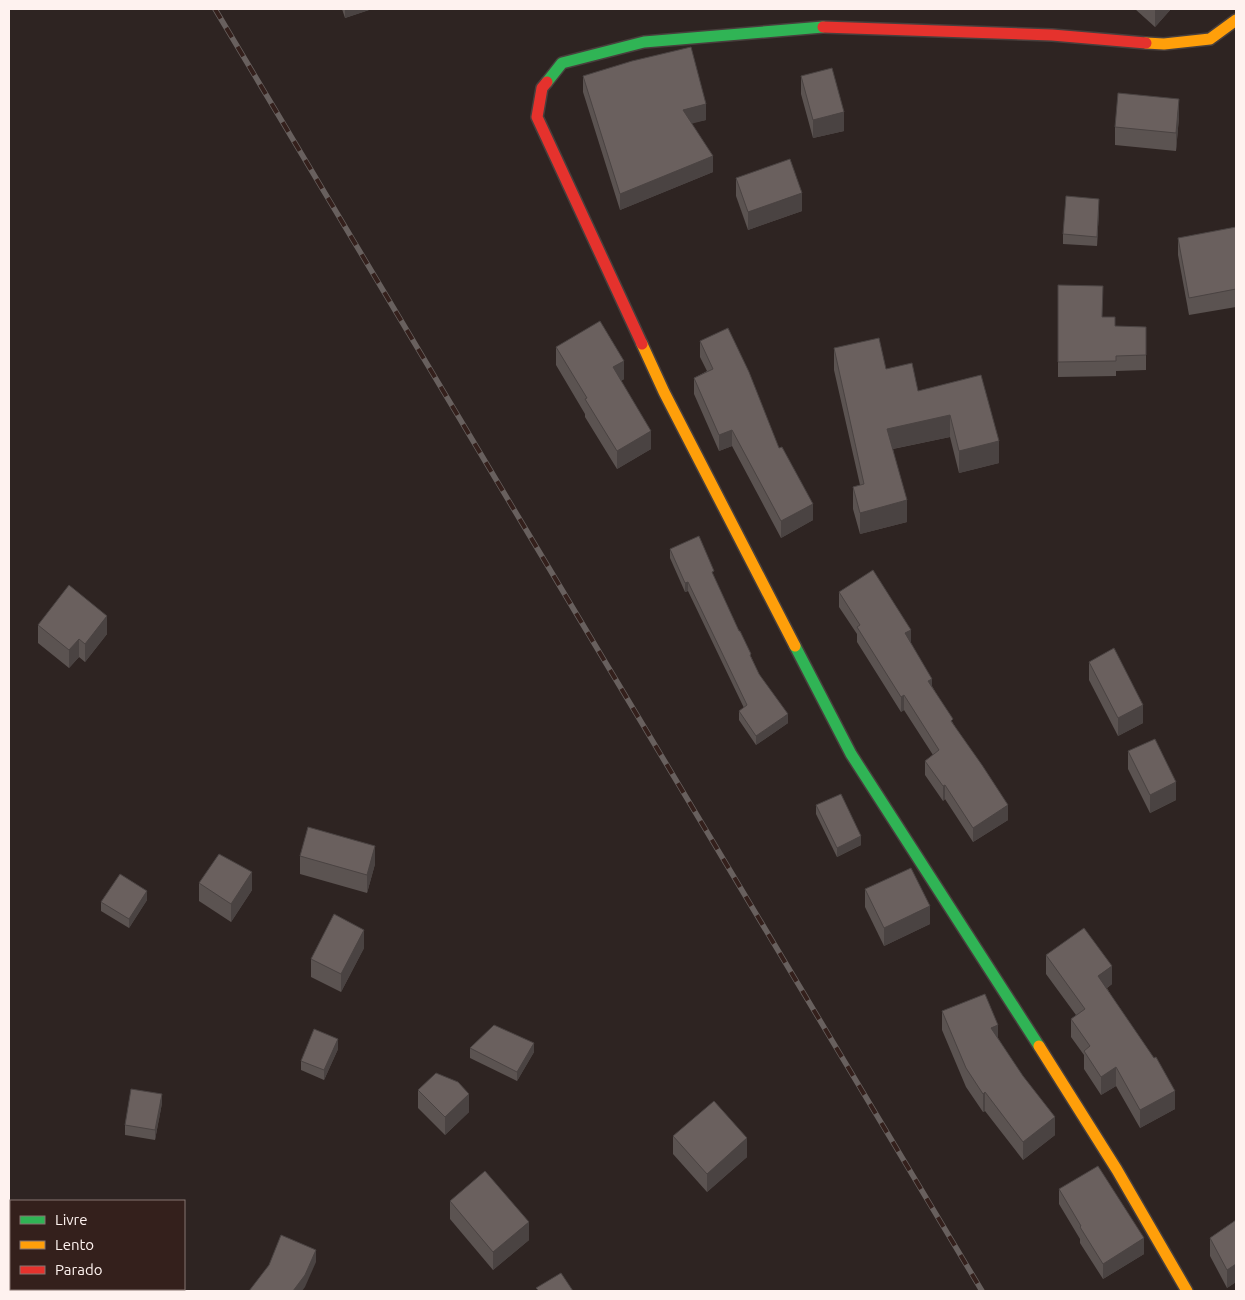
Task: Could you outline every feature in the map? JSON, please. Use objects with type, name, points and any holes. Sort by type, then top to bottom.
[{"type":"street","points":[[1187,1291],[1117,1170],[1018,1012],[851,754],[664,392],[537,117],[542,88],[562,63],[644,42],[816,27],[1052,35],[1164,44],[1210,38],[1236,20]]},
{"type":"building","points":[[691,47],[706,104],[683,110],[713,156],[620,194],[583,76],[632,61]]},
{"type":"building","points":[[832,68],[844,112],[813,120],[801,76]]},
{"type":"building","points":[[1118,93],[1179,99],[1176,133],[1115,127]]},
{"type":"building","points":[[790,159],[802,193],[748,212],[736,178]]},
{"type":"building","points":[[1066,196],[1099,199],[1097,237],[1063,234]]},
{"type":"building","points":[[1236,227],[1236,289],[1189,298],[1178,238]]},
{"type":"building","points":[[1058,285],[1103,286],[1102,317],[1115,317],[1115,326],[1146,327],[1146,355],[1116,356],[1116,361],[1058,362]]},
{"type":"building","points":[[600,321],[624,361],[613,367],[651,431],[617,451],[556,347]]},
{"type":"building","points":[[728,328],[749,372],[779,448],[782,447],[813,504],[781,521],[732,430],[719,435],[694,378],[713,369],[700,341]]},
{"type":"building","points":[[879,338],[886,369],[912,363],[918,391],[981,375],[999,441],[959,451],[950,415],[887,429],[907,500],[860,513],[853,487],[864,484],[834,348]]},
{"type":"building","points":[[699,536],[714,571],[712,572],[759,674],[788,714],[756,736],[739,711],[747,705],[688,582],[685,583],[670,549]]},
{"type":"building","points":[[873,570],[911,630],[905,633],[932,679],[928,681],[953,719],[951,721],[1008,805],[973,828],[945,785],[943,786],[925,761],[939,750],[904,695],[901,697],[857,627],[860,625],[839,592]]},
{"type":"building","points":[[69,585],[107,616],[85,644],[79,639],[69,650],[38,625]]},
{"type":"building","points":[[1114,648],[1143,705],[1118,718],[1089,662]]},
{"type":"building","points":[[1155,739],[1176,782],[1150,795],[1128,751]]},
{"type":"building","points":[[841,794],[861,836],[837,848],[816,805]]},
{"type":"building","points":[[308,827],[375,846],[367,875],[300,856]]},
{"type":"building","points":[[219,854],[252,872],[231,904],[199,883]]},
{"type":"building","points":[[911,868],[930,906],[884,928],[865,889]]},
{"type":"building","points":[[120,874],[147,891],[129,919],[101,902]]},
{"type":"building","points":[[334,914],[364,930],[341,974],[311,959]]},
{"type":"building","points":[[1084,928],[1112,966],[1098,976],[1154,1058],[1156,1057],[1175,1091],[1140,1110],[1116,1067],[1101,1077],[1084,1051],[1090,1046],[1071,1019],[1085,1009],[1046,955]]},
{"type":"building","points":[[985,994],[998,1025],[991,1028],[1023,1076],[1055,1117],[1023,1142],[985,1092],[983,1094],[966,1068],[942,1011]]},
{"type":"building","points":[[494,1025],[534,1043],[517,1072],[470,1048]]},
{"type":"building","points":[[314,1029],[338,1039],[324,1070],[301,1061]]},
{"type":"building","points":[[436,1073],[458,1082],[469,1094],[445,1117],[418,1090]]},
{"type":"building","points":[[131,1089],[162,1094],[155,1130],[125,1125]]},
{"type":"building","points":[[714,1101],[747,1138],[707,1174],[673,1136]]},
{"type":"building","points":[[1098,1166],[1144,1238],[1103,1264],[1059,1189]]},
{"type":"building","points":[[485,1171],[529,1222],[493,1252],[450,1201]]},
{"type":"building","points":[[1236,1220],[1236,1264],[1227,1270],[1210,1238]]},
{"type":"building","points":[[281,1235],[316,1250],[305,1275],[293,1291],[249,1291],[269,1265]]},
{"type":"building","points":[[561,1273],[573,1291],[539,1291],[536,1288]]},
{"type":"building","points":[[52,1290],[123,1290],[122,1291]]},
{"type":"railway","points":[[215,9],[982,1291]]},
{"type":"traffic: fast","points":[[547,82],[562,63],[644,42],[823,27]]},
{"type":"traffic: fast","points":[[795,646],[851,754],[1039,1046]]},
{"type":"traffic: slow","points":[[1146,43],[1164,44],[1210,39],[1236,20]]},
{"type":"traffic: slow","points":[[642,344],[664,392],[795,646]]},
{"type":"traffic: slow","points":[[1039,1046],[1117,1170],[1187,1291]]},
{"type":"traffic: jam","points":[[823,27],[1052,35],[1146,43]]},
{"type":"traffic: jam","points":[[547,82],[542,88],[537,117],[642,344]]}]
